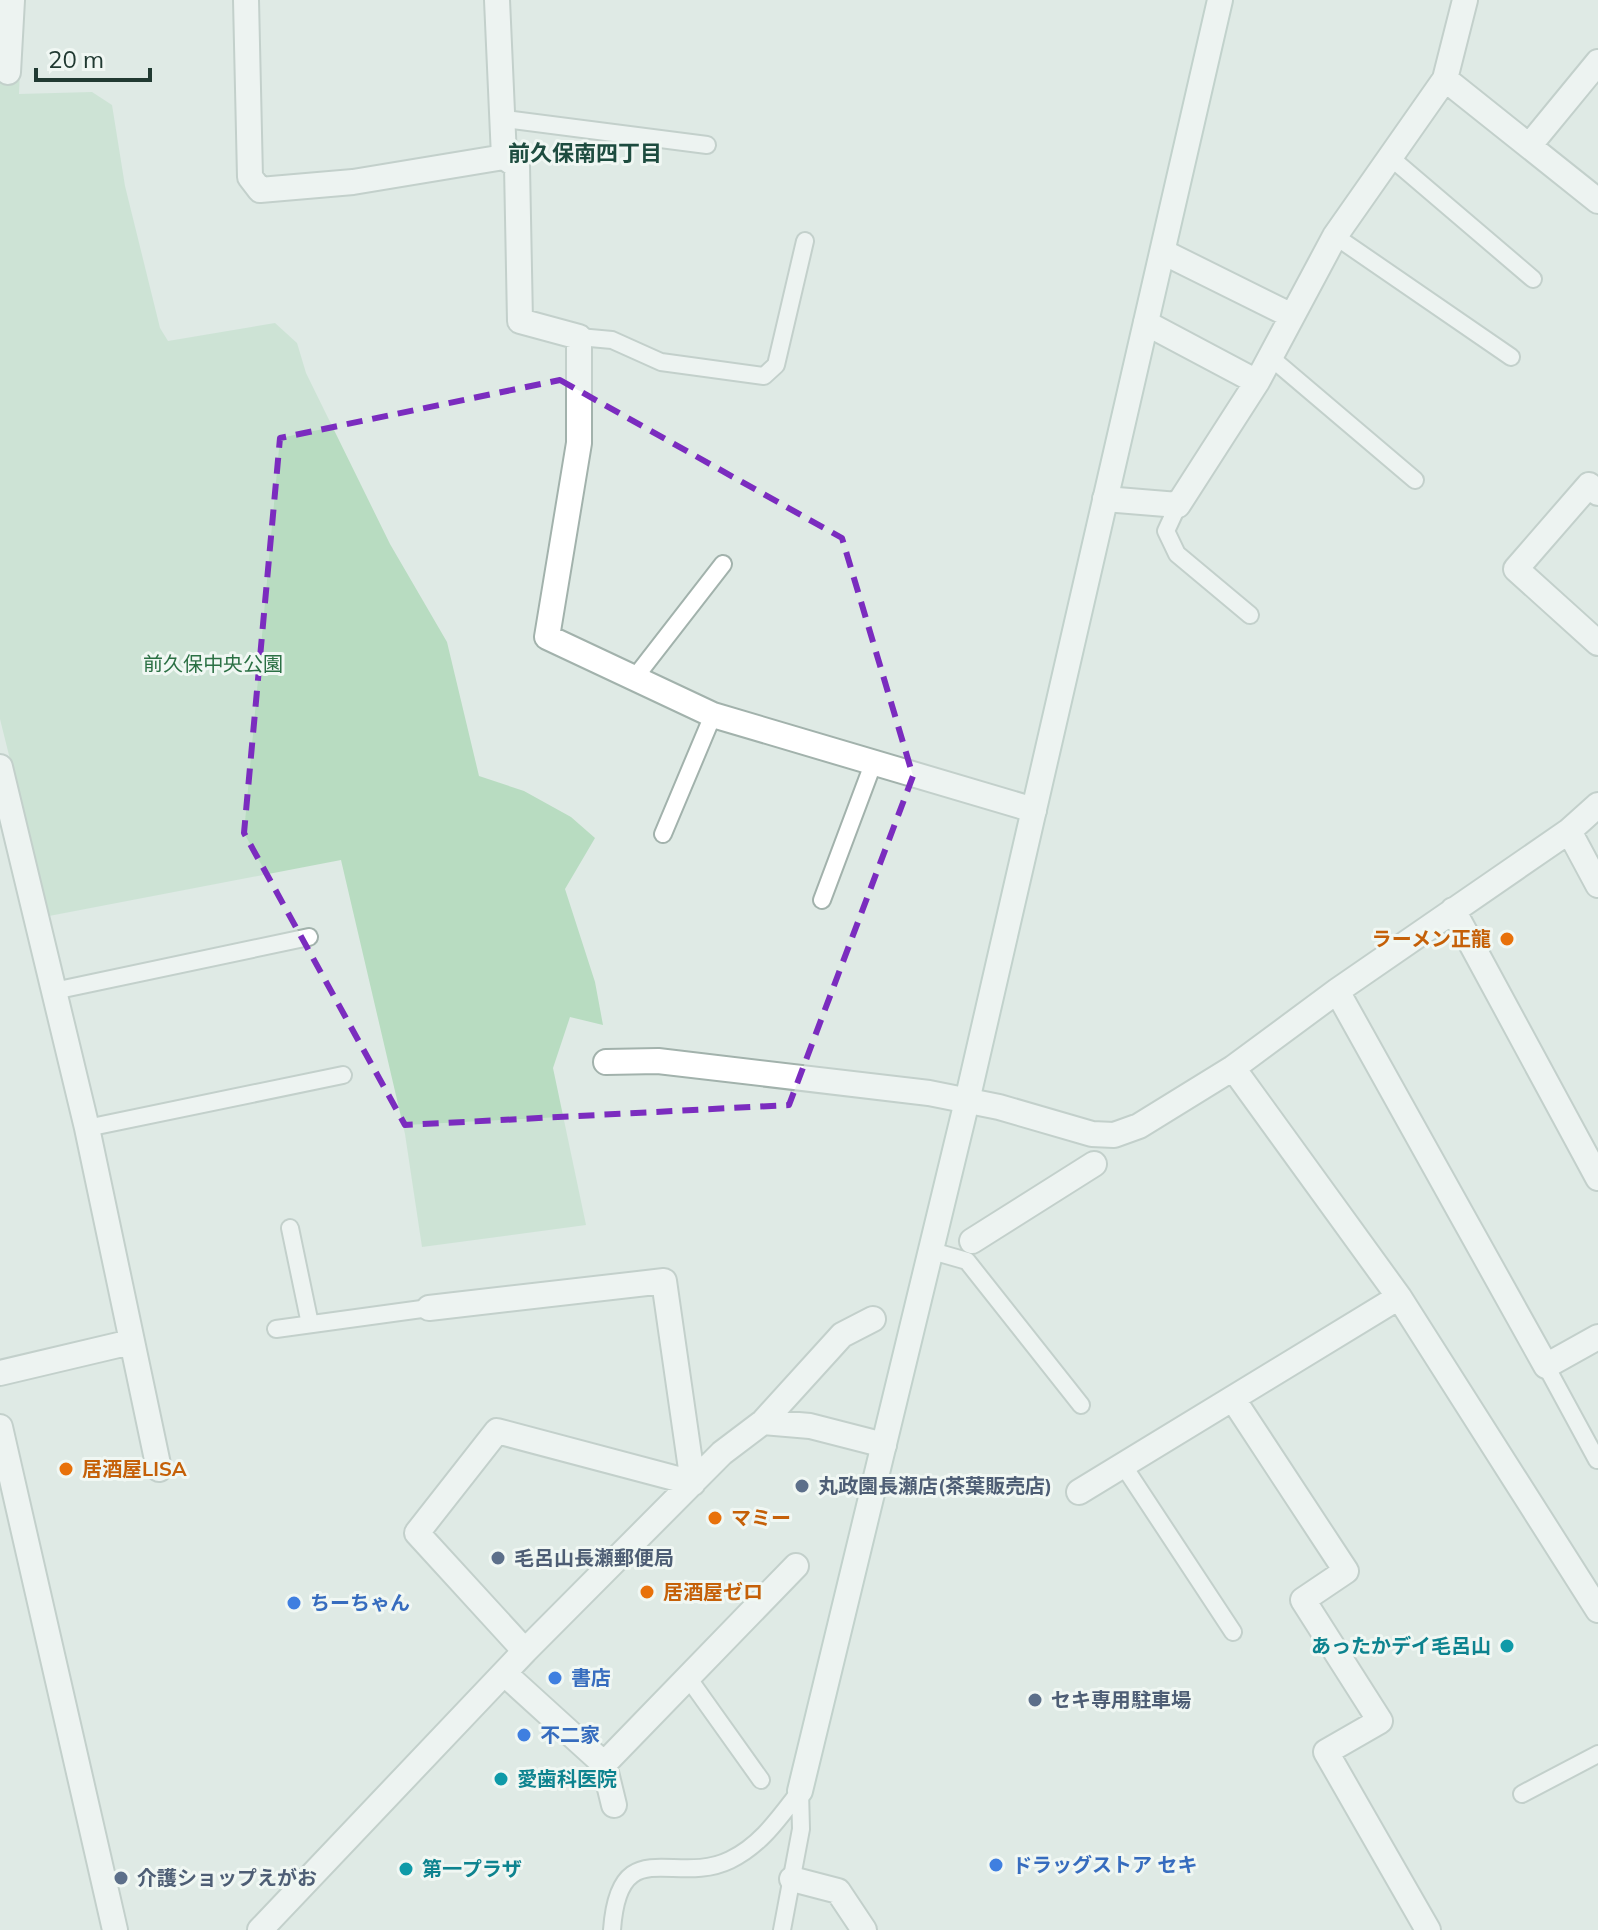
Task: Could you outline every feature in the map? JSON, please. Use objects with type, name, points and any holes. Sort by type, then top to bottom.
[{"type":"street","points":[[8,72],[12,0]]},
{"type":"street","points":[[246,0],[250,177],[260,190],[353,182],[504,157],[517,166],[520,321],[579,337],[579,443],[547,637],[713,715],[1034,810]]},
{"type":"street","points":[[497,0],[505,119],[504,157]]},
{"type":"street","points":[[800,1791],[932,1251],[1220,0]]},
{"type":"street","points":[[1105,499],[1178,505],[1257,382],[1290,315],[1335,236],[1445,79],[1465,0]]},
{"type":"street","points":[[1529,146],[1598,62]]},
{"type":"street","points":[[1445,79],[1598,201]]},
{"type":"street","points":[[1163,252],[1290,315]]},
{"type":"street","points":[[1146,323],[1257,382]]},
{"type":"street","points":[[1598,493],[1589,485],[1516,569],[1598,643]]},
{"type":"street","points":[[0,767],[87,1128],[159,1469]]},
{"type":"street","points":[[606,1062],[658,1061],[929,1093],[1092,1134],[1114,1135],[1139,1126],[1233,1068],[1337,991],[1569,831],[1598,805]]},
{"type":"street","points":[[1569,831],[1598,885]]},
{"type":"street","points":[[1453,910],[1598,1178]]},
{"type":"street","points":[[1337,991],[1546,1366],[1598,1337]]},
{"type":"street","points":[[1233,1068],[1399,1297],[1598,1610]]},
{"type":"street","points":[[972,1241],[1094,1164]]},
{"type":"street","points":[[429,1308],[664,1281],[693,1483]]},
{"type":"street","points":[[1079,1492],[1399,1297]]},
{"type":"street","points":[[260,1930],[525,1651],[722,1453],[763,1422],[842,1335],[873,1319]]},
{"type":"street","points":[[0,1373],[131,1342]]},
{"type":"street","points":[[1233,1399],[1346,1571],[1303,1600],[1380,1721],[1326,1752],[1428,1930]]},
{"type":"street","points":[[763,1422],[810,1426],[884,1445]]},
{"type":"street","points":[[0,1427],[115,1930]]},
{"type":"street","points":[[525,1651],[417,1533],[497,1431],[693,1483]]},
{"type":"street","points":[[604,1764],[796,1566]]},
{"type":"street","points":[[505,1674],[604,1764],[614,1805]]},
{"type":"street","points":[[792,1879],[838,1891],[864,1930]]},
{"type":"lane","points":[[505,119],[707,145]]},
{"type":"lane","points":[[1390,157],[1533,279]]},
{"type":"lane","points":[[1335,236],[1511,357]]},
{"type":"lane","points":[[579,337],[612,340],[661,362],[764,376],[776,365],[805,241]]},
{"type":"lane","points":[[1269,356],[1415,480]]},
{"type":"lane","points":[[1178,505],[1166,531],[1177,554],[1250,615]]},
{"type":"lane","points":[[633,680],[723,564]]},
{"type":"lane","points":[[663,834],[713,715]]},
{"type":"lane","points":[[822,900],[873,764]]},
{"type":"lane","points":[[54,991],[309,937]]},
{"type":"lane","points":[[87,1128],[343,1075]]},
{"type":"lane","points":[[290,1228],[310,1324]]},
{"type":"lane","points":[[932,1251],[967,1261],[1081,1405]]},
{"type":"lane","points":[[276,1329],[429,1308]]},
{"type":"lane","points":[[1546,1366],[1597,1460]]},
{"type":"lane","points":[[1123,1465],[1233,1632]]},
{"type":"lane","points":[[689,1679],[761,1780]]},
{"type":"lane","points":[[1522,1794],[1598,1754]]},
{"type":"lane","points":[[782,1930],[801,1829],[800,1791]]},
{"type":"lane","points":[[612,1930],[617,1890],[632,1874],[654,1866],[704,1868],[728,1862],[761,1840],[800,1791]]},
{"type":"highlighted area","points":[[560,380],[842,538],[913,776],[789,1105],[405,1125],[244,833],[280,438]]},
{"type":"green space","name":"前久保中央公園","points":[[20,70],[19,94],[92,92],[112,105],[125,186],[160,328],[168,341],[275,323],[297,343],[306,373],[390,544],[447,642],[479,776],[524,791],[571,817],[595,838],[565,889],[595,982],[603,1025],[570,1017],[553,1068],[586,1225],[422,1247],[405,1134],[341,860],[49,916],[0,719],[0,73]]},
{"type":"place","name":"ラーメン正龍","points":[[1507,939]]},
{"type":"place","name":"居酒屋LISA","points":[[66,1469]]},
{"type":"place","name":"丸政園長瀬店(茶葉販売店)","points":[[802,1486]]},
{"type":"place","name":"マミー","points":[[715,1518]]},
{"type":"place","name":"毛呂山長瀬郵便局","points":[[498,1558]]},
{"type":"place","name":"居酒屋ゼロ","points":[[647,1592]]},
{"type":"place","name":"ちーちゃん","points":[[294,1603]]},
{"type":"place","name":"あったかデイ毛呂山","points":[[1507,1646]]},
{"type":"place","name":"書店","points":[[555,1678]]},
{"type":"place","name":"セキ専用駐車場","points":[[1035,1700]]},
{"type":"place","name":"不二家","points":[[524,1735]]},
{"type":"place","name":"愛歯科医院","points":[[501,1779]]},
{"type":"place","name":"ドラッグストア セキ","points":[[996,1865]]},
{"type":"place","name":"第一プラザ","points":[[406,1869]]},
{"type":"place","name":"介護ショップえがお","points":[[121,1878]]},
{"type":"district","name":"前久保南四丁目","points":[[585,153]]}]
